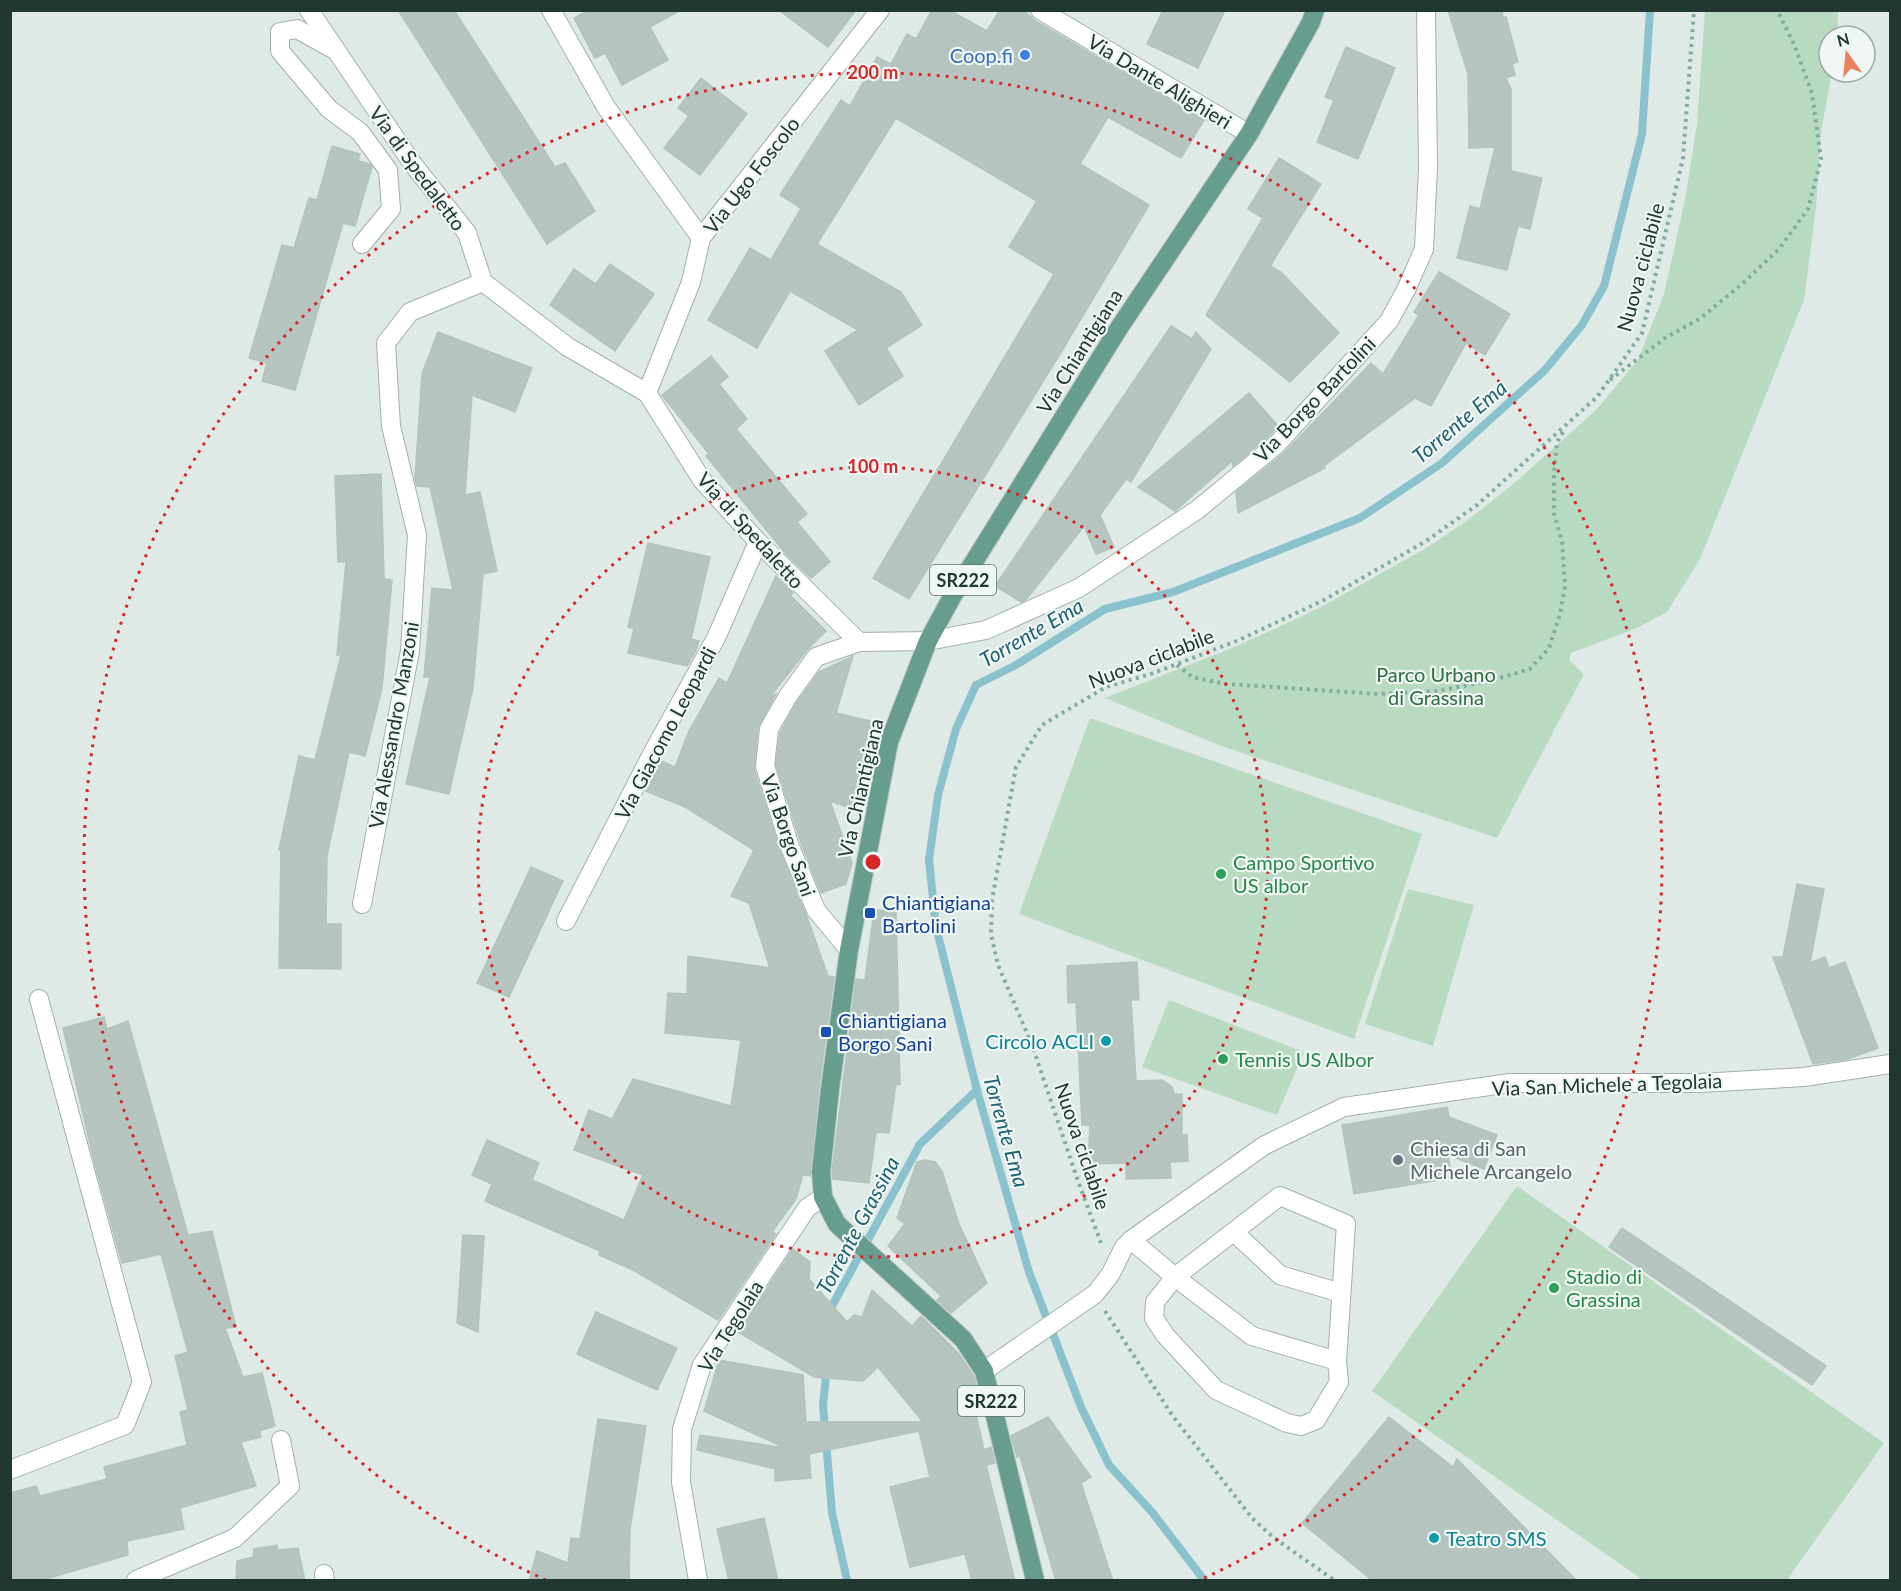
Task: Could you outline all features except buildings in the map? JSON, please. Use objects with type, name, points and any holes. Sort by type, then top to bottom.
[{"type":"main road","name":"Via Chiantigiana","points":[[1035,1581],[984,1371],[963,1340],[837,1224],[823,1197],[821,1172],[849,950],[889,742],[928,641],[952,597],[1119,327],[1249,134],[1311,22],[1315,10]]},
{"type":"street","name":"Via di Spedaletto","points":[[309,10],[412,163],[467,233],[483,282],[568,347],[647,393],[702,480],[758,542],[859,642]]},
{"type":"street","points":[[551,10],[606,107],[701,238]]},
{"type":"street","name":"Via Ugo Foscolo","points":[[647,393],[692,282],[701,238],[880,10]]},
{"type":"street","name":"Via Dante Alighieri","points":[[1040,10],[1249,134]]},
{"type":"street","name":"Via Borgo Bartolini","points":[[928,641],[986,630],[1079,588],[1197,510],[1277,444],[1389,321],[1424,249],[1428,168],[1426,10]]},
{"type":"street","points":[[336,51],[297,29],[280,32],[280,51],[329,109],[360,132],[388,170],[391,209],[362,244]]},
{"type":"street","name":"Via Alessandro Manzoni","points":[[362,904],[410,651],[417,535],[391,426],[386,343],[410,312],[483,282]]},
{"type":"street","name":"Via Giacomo Leopardi","points":[[566,921],[653,752],[716,638],[758,542]]},
{"type":"street","name":"Via Borgo Sani","points":[[849,950],[816,910],[790,847],[765,766],[769,729],[788,696],[816,657],[859,642],[928,641]]},
{"type":"street","points":[[10,1470],[125,1425],[142,1382],[39,999]]},
{"type":"street","name":"Via San Michele a Tegolaia","points":[[984,1371],[1088,1298],[1110,1275],[1124,1247],[1131,1240],[1265,1145],[1344,1107],[1510,1083],[1700,1083],[1804,1077],[1890,1064]]},
{"type":"street","points":[[1280,1196],[1346,1224],[1337,1361],[1339,1382],[1316,1420],[1301,1426],[1287,1423],[1216,1390],[1165,1335],[1154,1318],[1155,1302],[1175,1277],[1234,1232],[1280,1196]]},
{"type":"street","name":"Via Tegolaia","points":[[698,1581],[681,1482],[682,1429],[702,1365],[807,1208],[823,1197]]},
{"type":"street","points":[[1234,1232],[1280,1275],[1341,1293]]},
{"type":"street","points":[[1131,1240],[1252,1336],[1337,1361]]},
{"type":"street","points":[[136,1581],[235,1538],[282,1493],[290,1485],[281,1440]]},
{"type":"path","name":"Nuova ciclabile","points":[[1103,1248],[1032,1045],[999,965],[991,934],[992,900],[1016,767],[1042,725],[1106,687],[1239,640],[1324,600],[1426,541],[1477,505],[1597,397],[1642,333],[1683,158],[1694,10]]},
{"type":"path","points":[[1607,383],[1665,338],[1701,318],[1743,283],[1779,249],[1808,209],[1821,159],[1812,93],[1794,44],[1777,10]]},
{"type":"path","points":[[1176,664],[1192,677],[1226,684],[1379,693],[1437,691],[1490,681],[1530,669],[1549,648],[1560,614],[1565,586],[1562,542],[1554,513],[1554,473],[1557,442],[1567,424]]},
{"type":"path","points":[[1088,1298],[1172,1415],[1252,1518],[1274,1538],[1334,1581]]},
{"type":"green space","name":"Parco Urbano di Grassina","points":[[1705,11],[1838,11],[1837,24],[1817,24],[1817,84],[1830,84],[1821,132],[1816,208],[1804,300],[1700,559],[1667,612],[1637,628],[1571,653],[1569,660],[1584,674],[1497,838],[1221,746],[1105,698],[1232,648],[1296,619],[1428,547],[1511,486],[1596,410],[1638,360],[1664,294],[1685,200],[1697,124]]},
{"type":"green space","name":"Campo Sportivo US albor","points":[[1090,718],[1422,834],[1354,1039],[1019,914]]},
{"type":"green space","name":"Tennis US Albor","points":[[1408,889],[1474,905],[1433,1046],[1365,1024]]},
{"type":"green space","name":"Tennis US Albor","points":[[1169,1000],[1304,1052],[1277,1115],[1142,1067]]},
{"type":"green space","name":"Stadio di Grassina","points":[[1517,1186],[1884,1443],[1787,1580],[1643,1580],[1372,1391]]},
{"type":"waterway","name":"Torrente Ema","points":[[1204,1580],[1152,1512],[1109,1465],[1081,1407],[1029,1272],[977,1090],[936,927],[929,860],[938,795],[956,729],[976,685],[1016,665],[1105,609],[1173,592],[1360,518],[1442,463],[1545,370],[1582,325],[1604,286],[1642,134],[1650,10]]},
{"type":"waterway","name":"Torrente Grassina","points":[[831,1315],[832,1306],[920,1144],[977,1090]]},
{"type":"waterway","name":"Torrente Grassina","points":[[827,1367],[823,1405],[832,1513],[847,1580]]},
{"type":"place","name":"Coop.fi","points":[[1025,55]]},
{"type":"place","name":"Campo Sportivo US albor","points":[[1221,874]]},
{"type":"place","name":"Chiantigiana Bartolini","points":[[870,913]]},
{"type":"place","name":"Chiantigiana Borgo Sani","points":[[826,1032]]},
{"type":"place","name":"Circolo ACLI","points":[[1106,1041]]},
{"type":"place","name":"Tennis US Albor","points":[[1223,1059]]},
{"type":"place","name":"Chiesa di San Michele Arcangelo","points":[[1398,1160]]},
{"type":"place","name":"Stadio di Grassina","points":[[1554,1288]]},
{"type":"place","name":"Teatro SMS","points":[[1434,1538]]}]
